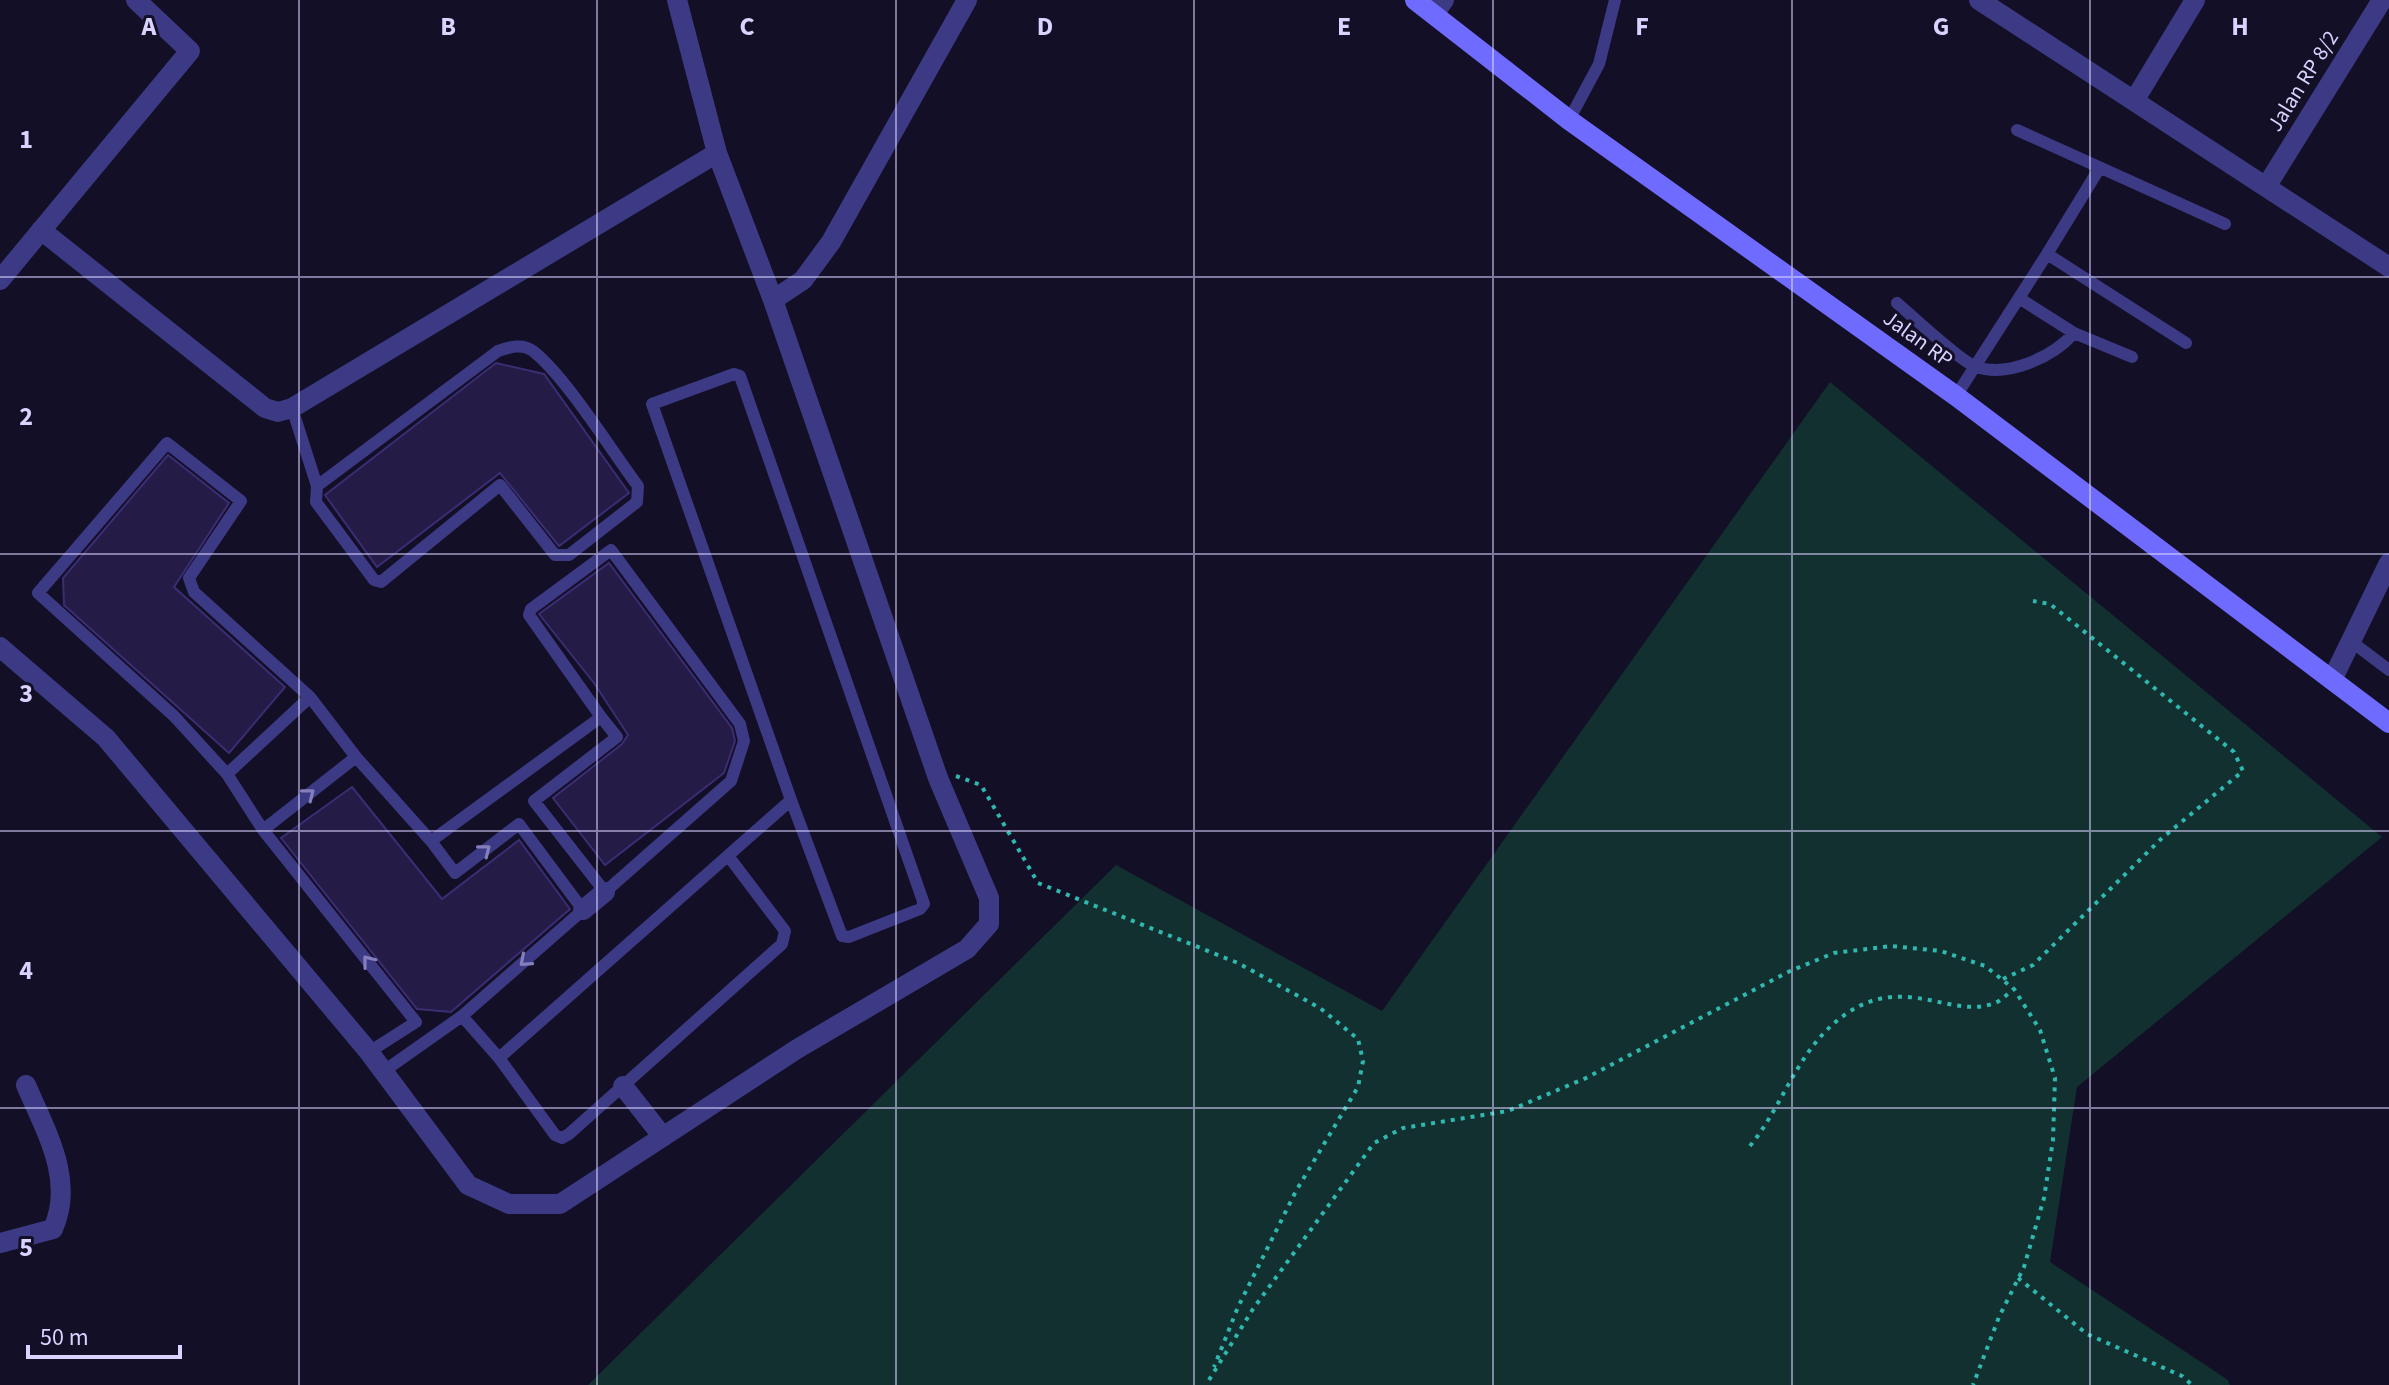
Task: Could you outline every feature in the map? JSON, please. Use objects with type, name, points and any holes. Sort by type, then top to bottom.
[{"type":"street","points":[[0,280],[190,51],[136,0]]},
{"type":"street","points":[[0,647],[106,738],[369,1052],[468,1185],[509,1204],[560,1204],[797,1049],[967,949],[989,924],[989,898],[938,778],[773,300],[717,153],[677,0]]},
{"type":"street","points":[[773,300],[803,280],[831,242],[967,0]]},
{"type":"street","name":"Jalan RP","points":[[1415,0],[1439,7],[1569,120],[1956,396],[2389,723]]},
{"type":"street","points":[[1979,0],[2010,8],[2134,101],[2389,267]]},
{"type":"street","points":[[2134,101],[2195,0]]},
{"type":"street","name":"Jalan RP 8/2","points":[[2266,187],[2382,0]]},
{"type":"street","points":[[41,230],[265,408],[278,412],[292,408],[717,153]]},
{"type":"street","points":[[2332,680],[2389,563]]},
{"type":"street","points":[[583,910],[605,892]]},
{"type":"street","points":[[0,1243],[53,1229],[63,1207],[56,1155],[26,1085]]},
{"type":"street","points":[[623,1086],[663,1137]]},
{"type":"lane","points":[[1569,120],[1599,64],[1615,0]]},
{"type":"lane","points":[[2017,130],[2225,224]]},
{"type":"lane","points":[[1956,396],[2099,169]]},
{"type":"lane","points":[[2047,254],[2186,343]]},
{"type":"lane","points":[[2019,298],[2074,333],[2132,357]]},
{"type":"lane","points":[[1897,303],[1974,366],[2015,369],[2060,349],[2074,333]]},
{"type":"lane","points":[[292,408],[317,486],[316,502],[374,580],[381,582],[500,485],[555,555],[561,558],[637,502],[640,494],[638,486],[561,383],[532,350],[515,345],[498,351],[317,486]]},
{"type":"lane","points":[[734,374],[740,376],[924,904],[849,937],[842,936],[791,800],[652,404],[734,374]]},
{"type":"lane","points":[[369,1052],[416,1022],[263,830],[227,774],[174,716],[38,593],[163,445],[171,445],[241,501],[189,578],[194,592],[310,697],[356,757],[431,841],[455,873],[519,824],[583,910],[462,1016],[384,1071]]},
{"type":"lane","points":[[611,550],[740,724],[744,741],[731,781],[605,892],[534,801],[617,737],[529,615],[531,609],[611,550]]},
{"type":"lane","points":[[2352,642],[2389,670]]},
{"type":"lane","points":[[227,774],[310,697]]},
{"type":"lane","points":[[431,841],[601,717]]},
{"type":"lane","points":[[263,830],[356,757]]},
{"type":"lane","points":[[499,1058],[791,800]]},
{"type":"lane","points":[[462,1016],[499,1058],[555,1135],[562,1138],[786,937],[729,857]]},
{"type":"path","points":[[2003,979],[2033,965],[2161,839],[2243,771],[2234,752],[2050,604],[2033,601]]},
{"type":"path","points":[[938,778],[961,775],[981,785],[1038,883],[1238,963],[1320,1008],[1358,1039],[1363,1061],[1358,1087],[1296,1191],[1238,1307],[1208,1382]]},
{"type":"path","points":[[1208,1382],[1253,1309],[1374,1143],[1403,1128],[1508,1111],[1586,1078],[1790,971],[1834,953],[1891,946],[1941,951],[1985,966],[2003,979],[2014,989],[2040,1030],[2055,1078],[2053,1140],[2044,1198],[2018,1278],[1973,1385]]},
{"type":"path","points":[[1750,1146],[1772,1120],[1807,1050],[1846,1014],[1877,999],[1906,996],[1965,1005],[1994,1004],[2014,989]]},
{"type":"path","points":[[2018,1278],[2087,1334],[2182,1376],[2192,1385]]},
{"type":"green space","points":[[1830,382],[2382,837],[2077,1087],[2050,1262],[2228,1380],[2230,1385],[588,1385],[1116,865],[1382,1011]]},
{"type":"building","points":[[496,363],[544,374],[629,493],[559,546],[500,473],[377,567],[325,495]]},
{"type":"building","points":[[168,455],[229,503],[174,587],[285,687],[229,753],[64,605],[63,578]]},
{"type":"building","points":[[609,563],[732,728],[735,741],[724,773],[605,865],[553,798],[622,744],[628,735],[594,683],[539,614]]},
{"type":"building","points":[[352,787],[442,899],[519,840],[570,909],[451,1012],[417,1009],[281,838]]}]
